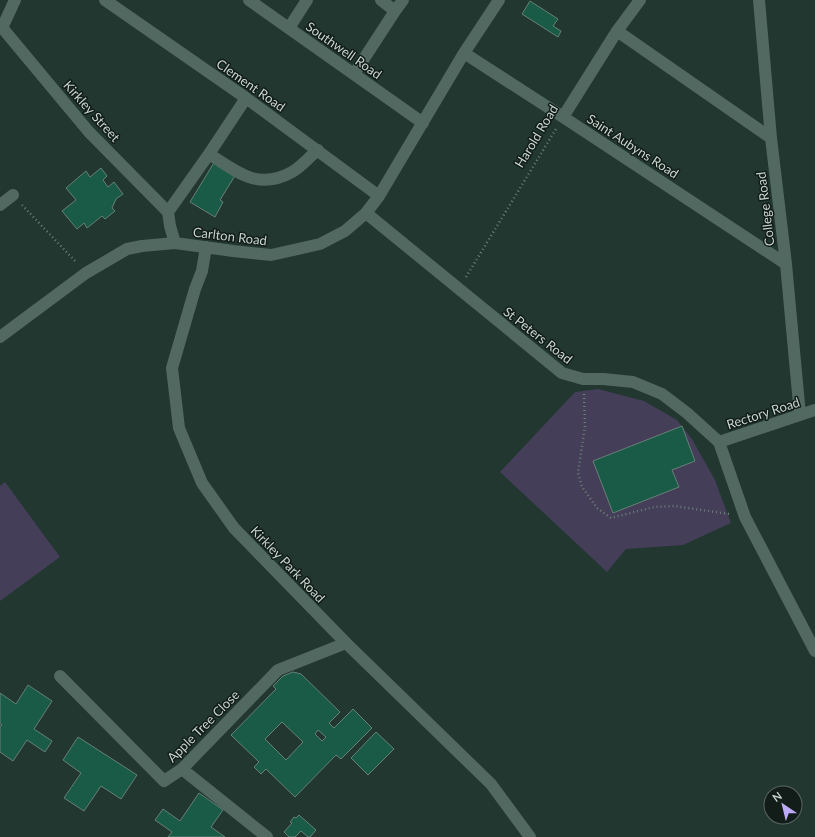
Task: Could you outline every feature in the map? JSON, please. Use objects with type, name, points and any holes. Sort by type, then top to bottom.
[{"type":"street","points":[[1,26],[15,0]]},
{"type":"street","name":"Clement Road","points":[[105,0],[246,98],[379,196]]},
{"type":"street","name":"Southwell Road","points":[[249,0],[423,123]]},
{"type":"street","points":[[289,28],[307,0]]},
{"type":"street","points":[[381,0],[395,11]]},
{"type":"street","points":[[354,74],[403,0]]},
{"type":"street","name":"Carlton Road","points":[[0,337],[86,273],[127,249],[175,243],[234,251],[271,254],[320,244],[345,231],[366,213],[379,196],[464,53],[499,0]]},
{"type":"street","name":"Harold Road","points":[[563,117],[617,31],[640,0]]},
{"type":"street","name":"College Road","points":[[760,0],[771,138],[786,264],[800,415]]},
{"type":"street","name":"Kirkley Street","points":[[1,26],[90,132],[168,212]]},
{"type":"street","points":[[617,31],[771,138]]},
{"type":"street","name":"Saint Aubyns Road","points":[[464,53],[786,264]]},
{"type":"street","points":[[175,243],[168,212],[246,98]]},
{"type":"street","points":[[209,154],[245,177],[267,182],[292,172],[318,150]]},
{"type":"street","points":[[0,205],[13,196]]},
{"type":"street","name":"St Peters Road","points":[[366,213],[562,373],[583,379],[633,382],[662,394],[688,413],[719,442],[745,517],[815,651]]},
{"type":"street","name":"Kirkley Park Road","points":[[206,247],[202,271],[195,289],[172,368],[180,428],[202,483],[234,528],[346,643],[491,784],[530,837]]},
{"type":"street","name":"Rectory Road","points":[[719,442],[815,410]]},
{"type":"street","name":"Apple Tree Close","points":[[60,676],[164,781],[182,769],[278,670],[346,643]]},
{"type":"street","points":[[182,769],[267,837]]},
{"type":"path","name":"Harold Road","points":[[459,289],[563,117]]},
{"type":"path","points":[[13,196],[86,273]]},
{"type":"path","points":[[583,379],[585,426],[578,473],[582,487],[597,508],[611,518],[654,508],[674,506],[745,517]]},
{"type":"shaded area","points":[[598,389],[644,401],[677,420],[692,439],[715,480],[731,523],[683,545],[626,549],[607,572],[500,472],[575,392]]},
{"type":"shaded area","points":[[5,482],[60,557],[0,601],[0,486]]},
{"type":"building","points":[[530,1],[558,19],[553,26],[561,31],[558,37],[522,14]]},
{"type":"building","points":[[215,161],[236,174],[220,200],[223,202],[215,217],[190,202]]},
{"type":"building","points":[[101,168],[107,176],[103,180],[108,187],[114,182],[123,194],[116,199],[112,208],[115,211],[105,219],[102,216],[87,228],[84,223],[77,229],[62,211],[76,200],[66,188],[86,171],[90,177]]},
{"type":"building","points":[[682,426],[695,461],[672,470],[679,487],[613,513],[593,461]]},
{"type":"building","points":[[293,672],[301,674],[340,712],[329,723],[334,728],[353,709],[372,728],[341,759],[336,755],[295,797],[266,769],[261,774],[254,767],[259,762],[231,735],[276,689],[273,686],[283,676]],"holes":[[[282,722],[303,742],[286,760],[265,739]],[[318,730],[326,737],[322,741],[315,734]]]},
{"type":"building","points":[[28,685],[52,701],[34,729],[52,741],[45,752],[27,740],[13,761],[0,752],[0,727],[2,725],[0,724],[0,693],[16,704]]},
{"type":"building","points":[[376,732],[394,749],[368,775],[351,758]]},
{"type":"building","points":[[78,737],[137,775],[121,799],[101,786],[84,811],[64,798],[81,773],[63,760]]},
{"type":"building","points":[[199,793],[223,810],[211,827],[225,837],[168,837],[172,832],[155,820],[163,809],[180,821]]},
{"type":"building","points":[[299,815],[316,830],[310,837],[301,831],[295,837],[289,837],[284,832],[292,823],[290,822],[294,817],[296,818]]}]
